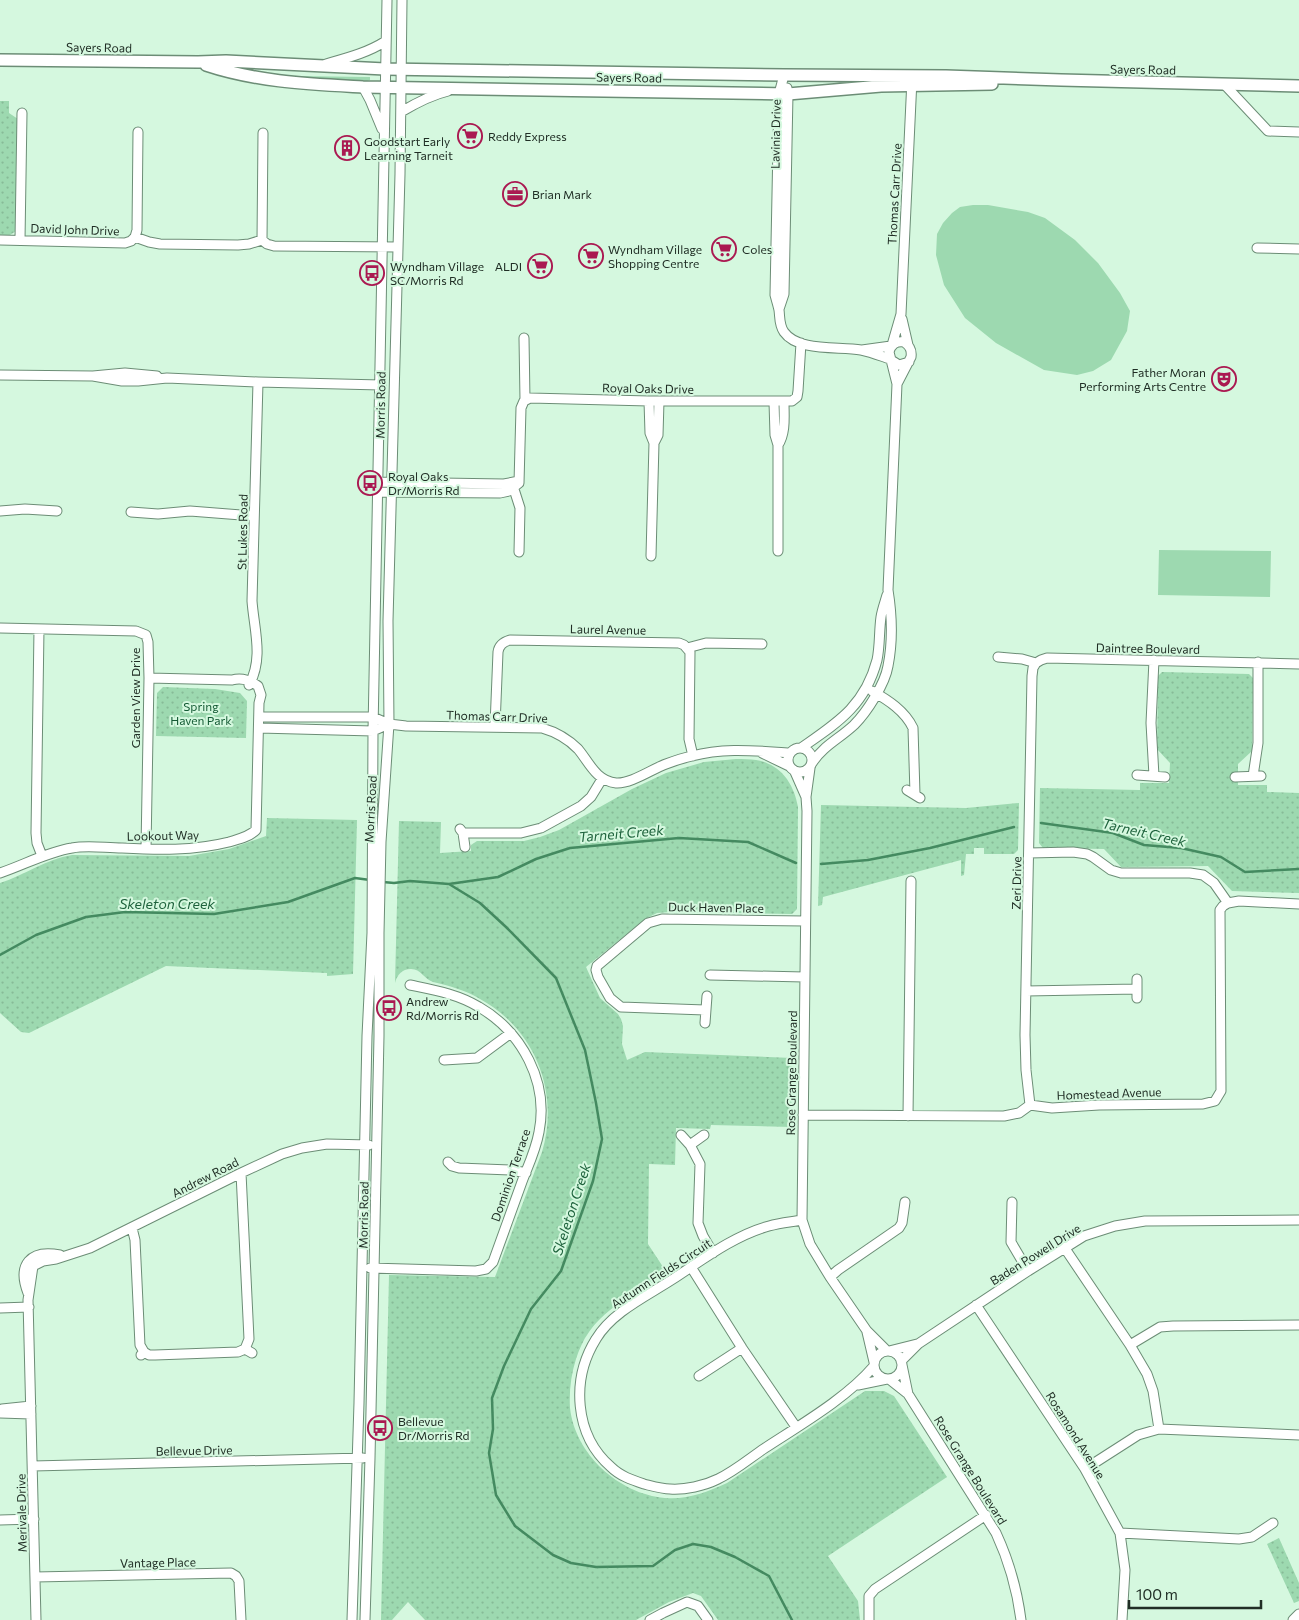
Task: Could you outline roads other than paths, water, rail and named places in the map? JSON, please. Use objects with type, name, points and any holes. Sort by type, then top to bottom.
[{"type":"main road","name":"Sayers Road","points":[[0,60],[226,61],[385,69],[784,75],[964,85],[1061,80],[1299,86]]},
{"type":"main road","name":"Sayers Road","points":[[203,62],[224,71],[265,79],[307,84],[363,87],[783,94],[881,86],[912,81]]},
{"type":"street","name":"Morris Road","points":[[352,1620],[364,1145],[375,933],[377,842],[373,717],[381,385],[387,0]]},
{"type":"street","name":"Morris Road","points":[[377,842],[388,724],[391,482],[398,247],[402,0]]},
{"type":"street","points":[[315,66],[353,57],[386,42]]},
{"type":"street","name":"Lavinia Drive","points":[[784,75],[784,294],[779,309],[780,325],[784,333],[801,343],[830,348],[860,350],[891,360]]},
{"type":"street","name":"Thomas Carr Drive","points":[[892,346],[901,314],[912,81]]},
{"type":"street","points":[[1224,84],[1268,130],[1299,132]]},
{"type":"street","points":[[363,87],[384,134]]},
{"type":"street","points":[[401,112],[417,102],[438,93],[458,88]]},
{"type":"street","points":[[20,240],[22,113]]},
{"type":"street","points":[[135,237],[137,230],[138,132]]},
{"type":"street","points":[[262,240],[263,133]]},
{"type":"street","name":"David John Drive","points":[[0,240],[125,243],[135,237],[149,242],[166,244],[238,245],[262,240],[266,244],[274,246],[398,247]]},
{"type":"street","points":[[1258,248],[1299,249]]},
{"type":"street","name":"Thomas Carr Drive","points":[[901,314],[908,345]]},
{"type":"street","points":[[519,552],[520,508],[515,484],[521,408],[525,400],[524,338]]},
{"type":"street","points":[[758,752],[792,769],[803,772],[811,766],[819,752],[853,726],[867,710],[877,694],[888,668],[892,618],[888,590],[897,384],[889,352],[892,346],[900,342],[908,345],[912,353],[897,384]]},
{"type":"street","points":[[778,445],[782,440],[784,402],[794,400],[798,395],[801,343]]},
{"type":"street","name":"Lavinia Drive","points":[[860,350],[892,346]]},
{"type":"street","points":[[891,360],[899,365],[908,362]]},
{"type":"street","points":[[0,375],[92,376],[112,380],[138,381],[167,378],[381,385]]},
{"type":"street","name":"St Lukes Road","points":[[250,684],[258,661],[252,601],[258,382]]},
{"type":"street","name":"Royal Oaks Drive","points":[[525,400],[533,398],[784,402]]},
{"type":"street","points":[[651,556],[654,443],[658,435],[654,401]]},
{"type":"street","points":[[774,402],[775,435],[778,445],[778,551]]},
{"type":"street","points":[[378,482],[515,484]]},
{"type":"street","points":[[378,492],[500,494],[506,493],[515,484]]},
{"type":"street","points":[[0,511],[25,509],[56,511]]},
{"type":"street","points":[[131,512],[158,514],[190,511],[254,516]]},
{"type":"street","points":[[792,769],[788,759],[790,753],[827,732],[848,713],[866,688],[877,659],[881,617],[888,590]]},
{"type":"street","name":"Garden View Drive","points":[[0,628],[136,631],[144,633],[148,638],[146,849]]},
{"type":"street","points":[[39,629],[36,833],[42,856]]},
{"type":"street","name":"Laurel Avenue","points":[[496,726],[498,652],[501,644],[505,641],[679,643],[687,648]]},
{"type":"street","points":[[693,756],[689,739],[690,652],[687,648],[706,642],[762,644]]},
{"type":"street","name":"Daintree Boulevard","points":[[998,657],[1022,659],[1036,663],[1047,658],[1299,664]]},
{"type":"street","points":[[1154,660],[1151,723],[1154,776]]},
{"type":"street","points":[[1235,777],[1257,776],[1258,662]]},
{"type":"street","name":"Zeri Drive","points":[[1030,1105],[1026,1070],[1026,991],[1032,676],[1036,663]]},
{"type":"street","points":[[149,678],[232,680],[241,678],[260,689],[259,728],[373,731],[388,724]]},
{"type":"street","points":[[866,688],[896,707],[908,719],[913,728],[914,794]]},
{"type":"street","points":[[259,717],[373,717],[388,724]]},
{"type":"street","points":[[315,730],[316,717]]},
{"type":"street","name":"Thomas Carr Drive","points":[[388,724],[406,726],[496,726],[542,728],[554,731],[564,737],[578,750],[602,779]]},
{"type":"street","name":"Lookout Way","points":[[0,874],[64,849],[79,847],[174,849],[210,846],[245,837],[254,832],[257,827],[259,728]]},
{"type":"street","points":[[801,748],[810,754],[811,766]]},
{"type":"street","points":[[465,847],[462,831],[520,833],[541,828],[581,806],[591,797],[602,779],[617,783],[630,780],[668,763],[693,756],[735,750],[790,753]]},
{"type":"street","name":"Rose Grange Boulevard","points":[[811,766],[806,797],[802,1220],[810,1244],[830,1278],[866,1331],[888,1351]]},
{"type":"street","name":"Rose Grange Boulevard","points":[[792,769],[806,797]]},
{"type":"street","points":[[1137,776],[1165,777]]},
{"type":"street","points":[[1029,853],[1073,852],[1087,854],[1110,870],[1122,873],[1203,874],[1214,883],[1228,903],[1239,901],[1299,904]]},
{"type":"street","points":[[908,1116],[911,881]]},
{"type":"street","name":"Homestead Avenue","points":[[1030,1105],[1052,1108],[1099,1104],[1203,1104],[1215,1101],[1221,1091],[1220,910],[1228,903]]},
{"type":"street","name":"Duck Haven Place","points":[[705,1010],[621,1007],[610,998],[598,977],[597,966],[648,923],[662,919],[805,921]]},
{"type":"street","name":"Morris Road","points":[[365,1620],[379,1036],[375,933]]},
{"type":"street","points":[[710,976],[804,977]]},
{"type":"street","name":"Dominion Terrace","points":[[362,1268],[476,1271],[486,1269],[493,1262],[539,1133],[541,1107],[537,1082],[530,1062],[511,1033],[491,1014],[465,1000],[449,993],[410,985]]},
{"type":"street","points":[[1026,991],[1137,989]]},
{"type":"street","points":[[705,1023],[707,996]]},
{"type":"street","points":[[444,1060],[476,1058],[511,1033]]},
{"type":"street","points":[[803,1116],[1004,1116],[1019,1113],[1030,1105]]},
{"type":"street","points":[[681,1135],[690,1145],[700,1164],[698,1223],[713,1253]]},
{"type":"street","points":[[690,1145],[704,1136]]},
{"type":"street","name":"Andrew Road","points":[[30,1264],[90,1248],[264,1162],[302,1148],[327,1144],[377,1145]]},
{"type":"street","points":[[448,1162],[452,1166],[459,1168],[512,1170],[526,1173]]},
{"type":"street","points":[[132,1228],[136,1240],[140,1345],[142,1354],[248,1351],[241,1173]]},
{"type":"street","points":[[830,1278],[838,1270],[899,1228],[902,1223],[906,1202]]},
{"type":"street","points":[[1012,1202],[1011,1242],[1028,1270]]},
{"type":"street","name":"Autumn Fields Circuit","points":[[802,1220],[767,1226],[742,1237],[713,1253],[610,1321],[596,1338],[583,1365],[580,1408],[585,1428],[593,1444],[610,1467],[627,1478],[650,1486],[670,1489],[700,1486],[718,1479],[855,1386],[874,1364]]},
{"type":"street","name":"Baden Powell Drive","points":[[902,1363],[918,1344],[1028,1270],[1084,1236],[1115,1226],[1145,1221],[1299,1220]]},
{"type":"street","points":[[1064,1247],[1147,1374],[1153,1391],[1159,1429]]},
{"type":"street","name":"Merivale Drive","points":[[30,1264],[28,1307],[36,1620]]},
{"type":"street","points":[[692,1267],[742,1348],[796,1427]]},
{"type":"street","name":"Rosamond Avenue","points":[[976,1305],[1085,1469],[1120,1533],[1125,1570],[1122,1620]]},
{"type":"street","points":[[0,1308],[28,1307]]},
{"type":"street","points":[[1130,1346],[1160,1328],[1173,1326],[1299,1325]]},
{"type":"street","name":"Rose Grange Boulevard","points":[[866,1331],[874,1364]]},
{"type":"street","name":"Baden Powell Drive","points":[[888,1351],[918,1344]]},
{"type":"street","points":[[699,1376],[742,1348]]},
{"type":"street","points":[[888,1351],[898,1356],[902,1363],[898,1375],[888,1379],[879,1376],[874,1370],[877,1356],[888,1351]]},
{"type":"street","name":"Rose Grange Boulevard","points":[[902,1363],[908,1394]]},
{"type":"street","name":"Rose Grange Boulevard","points":[[888,1379],[908,1394],[986,1515],[1004,1550],[1017,1590],[1021,1620]]},
{"type":"street","name":"Autumn Fields Circuit","points":[[855,1386],[888,1379]]},
{"type":"street","points":[[0,1411],[31,1410]]},
{"type":"street","points":[[1085,1469],[1138,1435],[1159,1429],[1299,1435]]},
{"type":"street","name":"Bellevue Drive","points":[[32,1466],[370,1458]]},
{"type":"street","points":[[870,1620],[868,1601],[872,1592],[986,1515]]},
{"type":"street","points":[[0,1520],[34,1519]]},
{"type":"street","points":[[1120,1533],[1239,1539],[1252,1537],[1273,1523]]},
{"type":"street","name":"Vantage Place","points":[[35,1577],[230,1573],[236,1576],[239,1581],[241,1620]]},
{"type":"street","points":[[650,1620],[687,1602],[698,1606],[708,1620]]},
{"type":"street","points":[[1293,1620],[1299,1614]]},
{"type":"waterway","name":"Tarneit Creek","points":[[1041,823],[1113,833],[1144,845],[1181,848],[1221,857],[1245,872],[1299,869]]},
{"type":"waterway","name":"Tarneit Creek","points":[[821,864],[868,860],[930,848],[1014,827]]},
{"type":"waterway","name":"Tarneit Creek","points":[[449,884],[498,877],[536,859],[570,848],[679,838],[748,842],[796,863]]},
{"type":"waterway","name":"Skeleton Creek","points":[[0,955],[36,935],[86,917],[125,912],[214,914],[288,902],[355,878],[370,880]]},
{"type":"waterway","name":"Skeleton Creek","points":[[383,882],[410,881],[449,884],[480,903],[556,978],[585,1050],[596,1103],[602,1139],[593,1181],[561,1271],[531,1309],[504,1366],[492,1398],[493,1429],[489,1453],[496,1495],[515,1526],[553,1555],[571,1563],[596,1567],[653,1566],[675,1550],[693,1544],[711,1547],[735,1557],[769,1576],[792,1620]]},
{"type":"place","name":"Reddy Express","points":[[470,136]]},
{"type":"place","name":"Goodstart Early Learning Tarneit","points":[[347,148]]},
{"type":"place","name":"Brian Mark","points":[[515,194]]},
{"type":"place","name":"Coles","points":[[724,249]]},
{"type":"place","name":"Wyndham Village Shopping Centre","points":[[591,256]]},
{"type":"place","name":"ALDI","points":[[540,266]]},
{"type":"place","name":"Wyndham Village SC/Morris Rd","points":[[372,273]]},
{"type":"place","name":"Father Moran Performing Arts Centre","points":[[1224,379]]},
{"type":"place","name":"Royal Oaks Dr/Morris Rd","points":[[370,483]]},
{"type":"place","name":"Andrew Rd/Morris Rd","points":[[389,1008]]},
{"type":"place","name":"Bellevue Dr/Morris Rd","points":[[380,1428]]},
{"type":"park label","name":"Spring Haven Park","points":[[201,713]]}]
